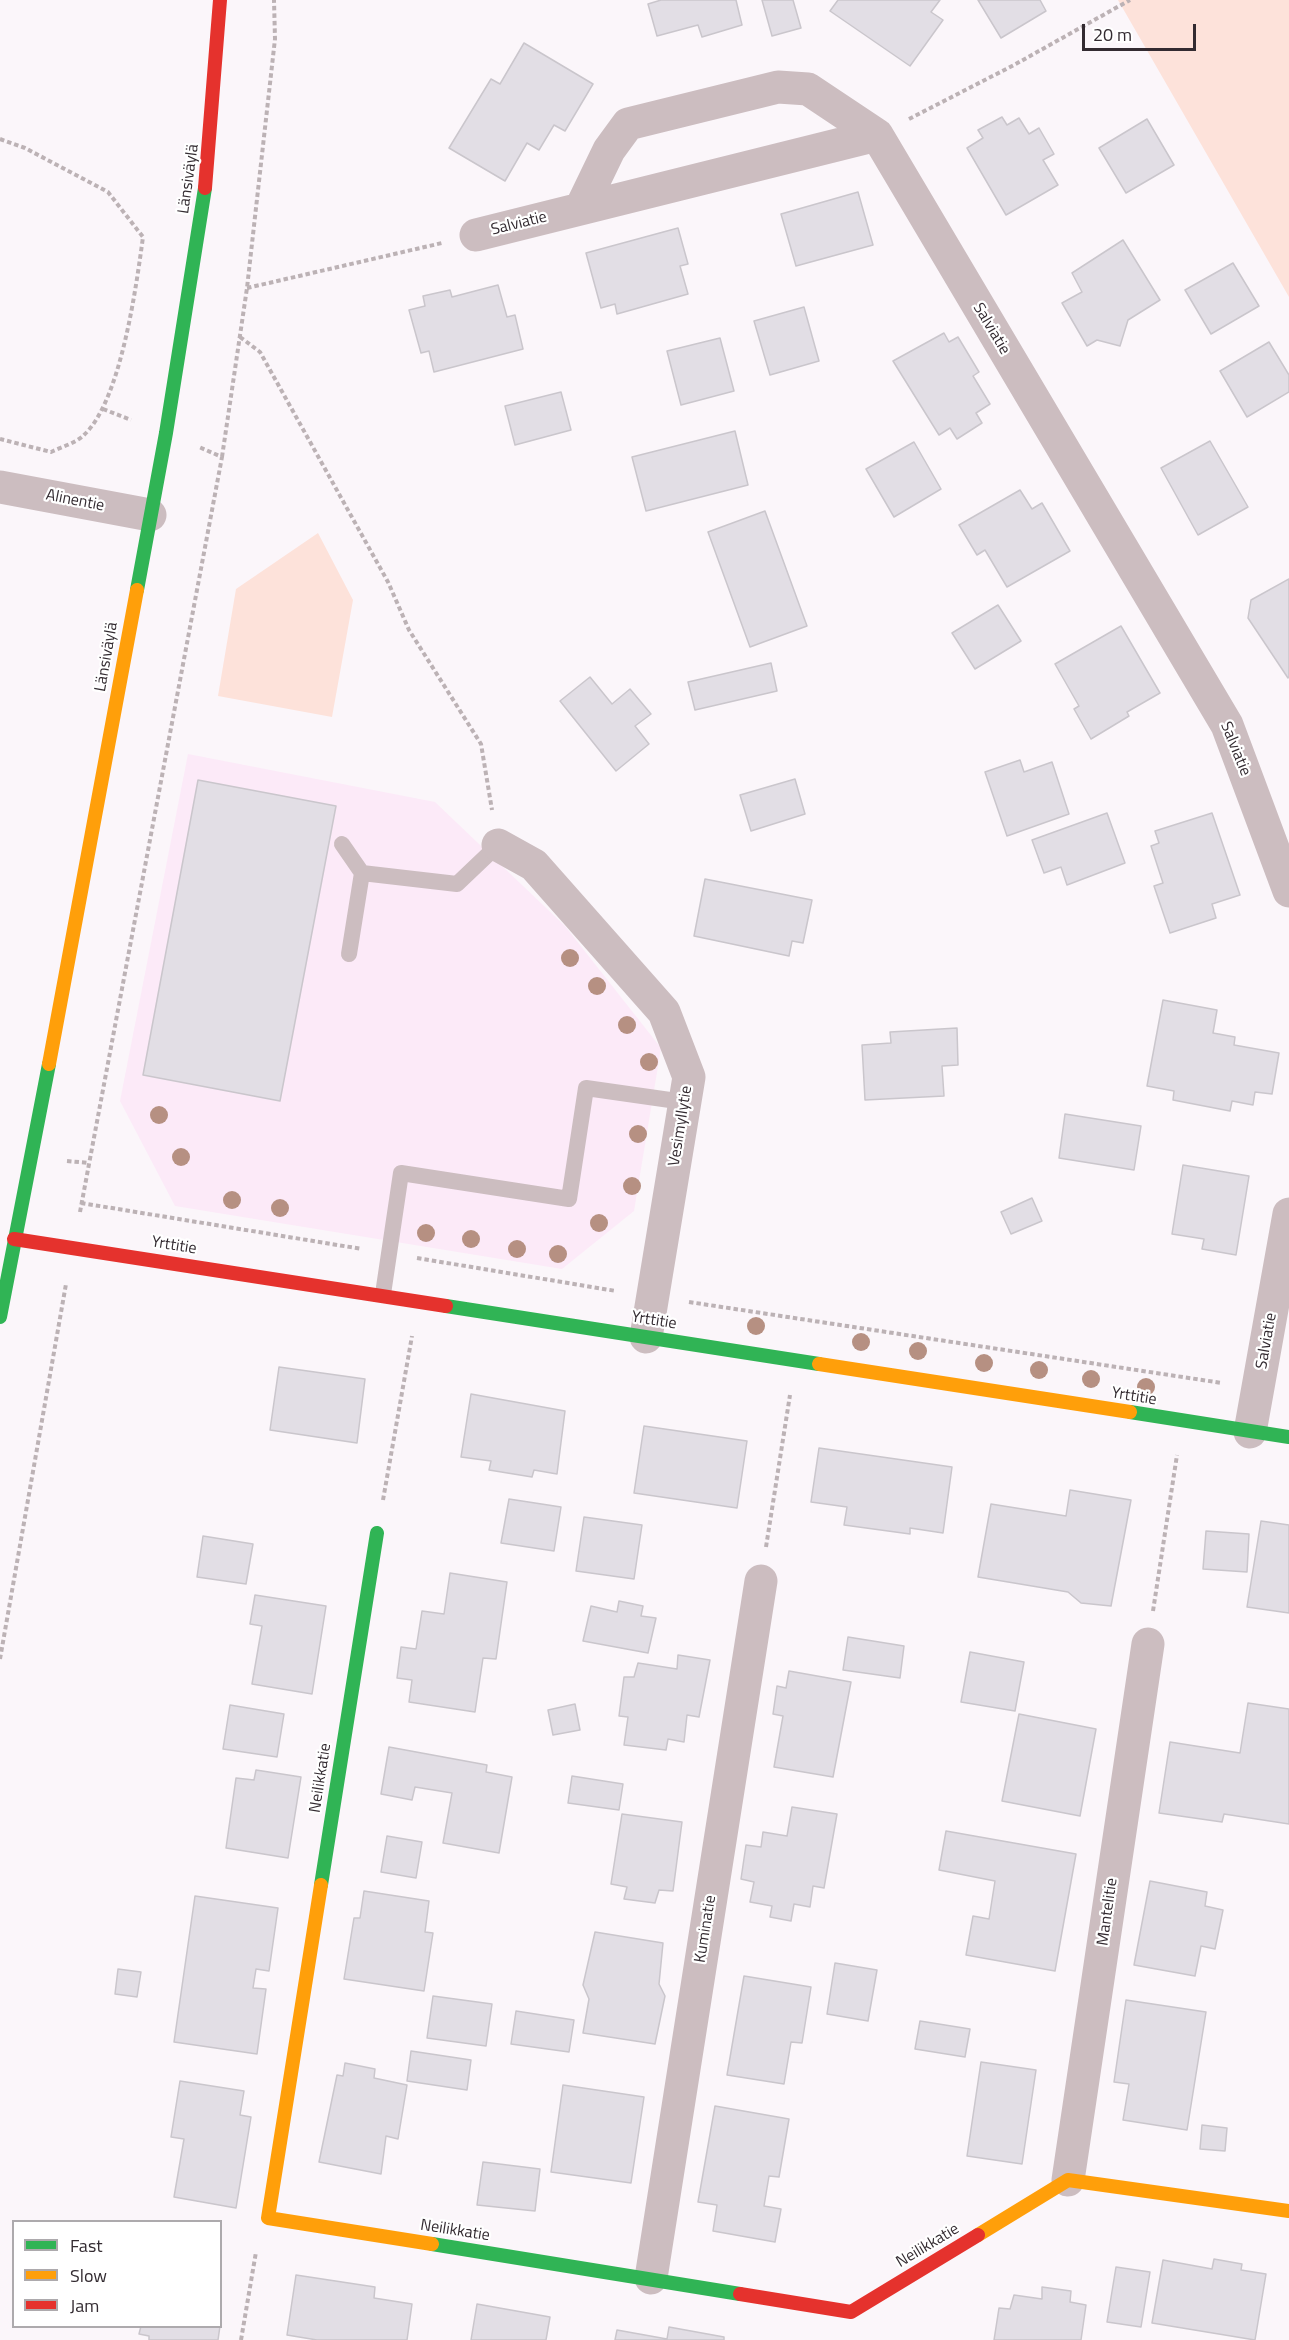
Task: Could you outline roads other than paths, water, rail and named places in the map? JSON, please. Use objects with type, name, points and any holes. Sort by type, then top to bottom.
[{"type":"street","name":"Länsiväylä","points":[[0,1317],[34,1146],[166,433],[209,165],[220,0]]},
{"type":"street","points":[[582,208],[609,150],[628,124],[744,95],[778,87],[808,89],[877,135]]},
{"type":"street","name":"Salviatie","points":[[476,235],[877,135],[1227,725],[1289,891]]},
{"type":"street","name":"Alinentie","points":[[0,487],[150,515]]},
{"type":"street","name":"Vesimyllytie","points":[[498,845],[534,865],[664,1012],[688,1077],[646,1337]]},
{"type":"street","name":"Salviatie","points":[[1250,1432],[1289,1214]]},
{"type":"street","name":"Yrttitie","points":[[14,1239],[383,1294],[1289,1437]]},
{"type":"street","name":"Neilikkatie","points":[[377,1533],[268,2218],[851,2312],[1068,2180]]},
{"type":"street","name":"Kuminatie","points":[[651,2278],[761,1581]]},
{"type":"street","name":"Mantelitie","points":[[1068,2180],[1148,1644]]},
{"type":"street","points":[[1068,2180],[1289,2211]]},
{"type":"lane","points":[[342,844],[362,873],[349,954]]},
{"type":"lane","points":[[362,873],[457,884],[498,845]]},
{"type":"lane","points":[[383,1294],[401,1173],[568,1199],[586,1088],[684,1102]]}]
